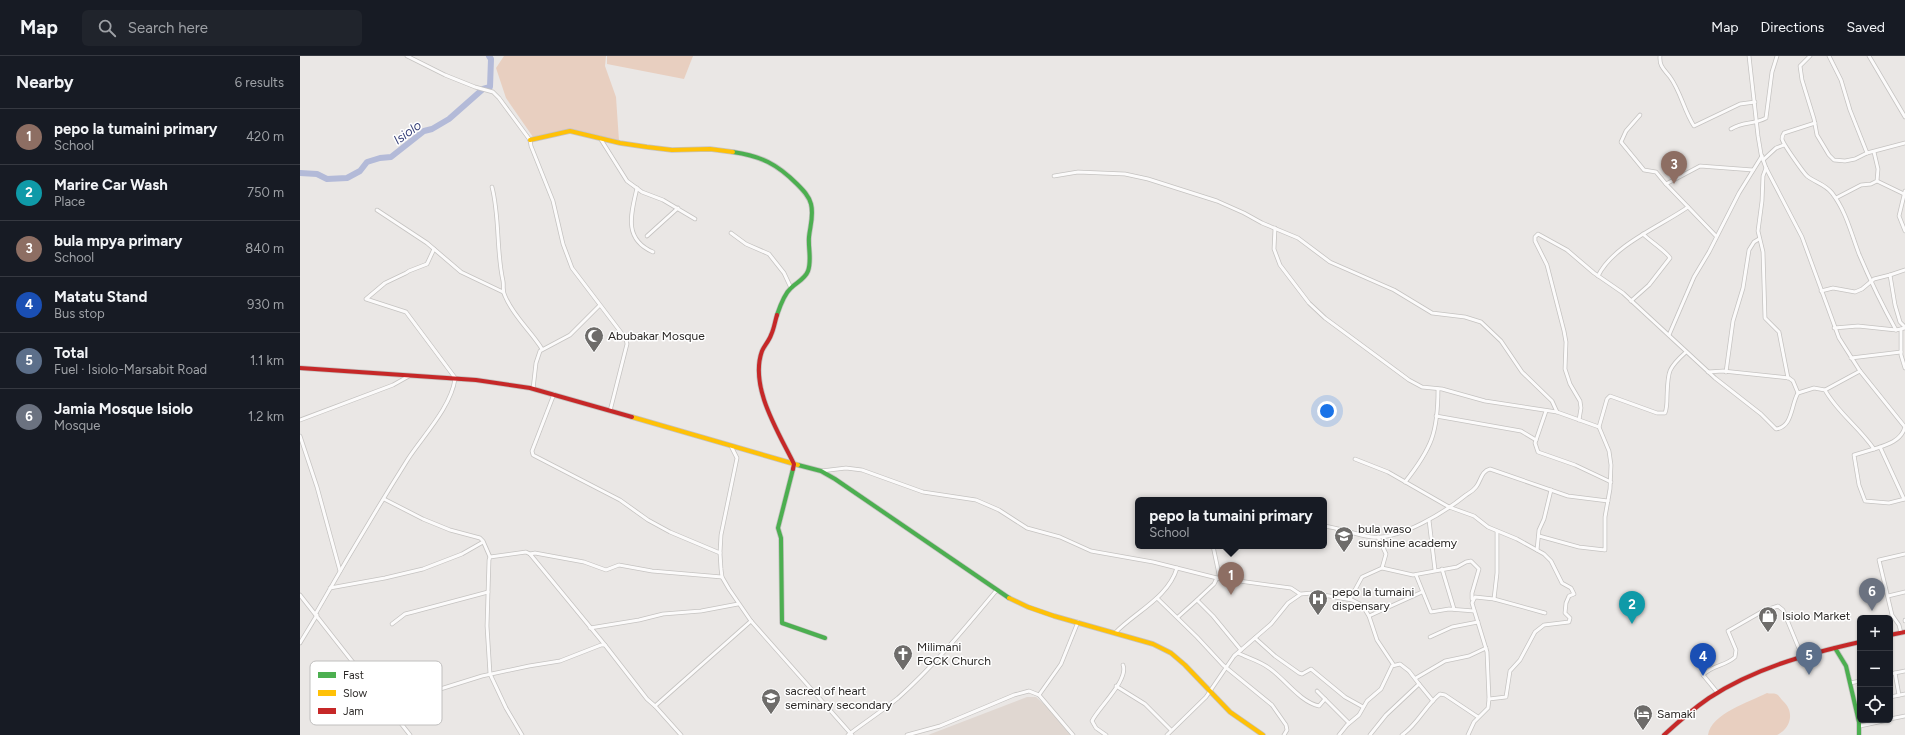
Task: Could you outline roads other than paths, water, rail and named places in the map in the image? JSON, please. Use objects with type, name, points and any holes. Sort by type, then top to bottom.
[{"type":"main road","points":[[530,140],[570,131],[620,143],[662,149],[710,149],[751,155],[763,159],[788,174],[809,199],[813,225],[809,238],[810,263],[808,272],[791,288],[780,305],[771,336],[762,352],[760,375],[761,387],[766,406],[794,464],[778,525],[781,538],[782,623],[825,638]]},
{"type":"main road","points":[[300,368],[411,374],[494,382],[534,389],[821,472],[836,479],[944,553],[996,591],[1028,607],[1154,644],[1171,653],[1230,712],[1263,735]]},
{"type":"main road","points":[[1893,634],[1903,632]]},
{"type":"main road","points":[[1664,735],[1697,706],[1717,692],[1756,671],[1802,656],[1857,643]]},
{"type":"main road","points":[[1835,648],[1844,662],[1857,702]]},
{"type":"main road","points":[[1859,735],[1860,723]]},
{"type":"street","points":[[407,56],[445,75],[475,87],[493,92],[530,140],[553,200],[567,257],[572,268],[599,306],[624,335],[627,344],[610,411]]},
{"type":"street","points":[[1660,56],[1659,62],[1682,96],[1694,126],[1740,104],[1755,102]]},
{"type":"street","points":[[1749,56],[1762,158],[1766,168],[1802,237],[1834,328],[1860,371],[1905,427],[1904,434],[1895,440],[1880,447],[1854,455],[1859,485],[1865,501],[1889,503],[1905,499],[1880,447]]},
{"type":"street","points":[[1731,129],[1742,123],[1757,123],[1766,118],[1772,72],[1778,56]]},
{"type":"street","points":[[1810,56],[1800,66],[1802,80],[1815,123],[1817,135],[1829,155],[1834,160],[1845,162],[1867,153],[1905,143]]},
{"type":"street","points":[[1829,56],[1841,80],[1850,110],[1867,153]]},
{"type":"street","points":[[1869,56],[1905,117]]},
{"type":"street","points":[[1640,115],[1626,131],[1621,142],[1644,170],[1656,172],[1716,236]]},
{"type":"street","points":[[1815,123],[1784,133],[1782,138],[1784,145],[1791,152],[1801,170],[1812,180],[1826,186],[1836,198],[1847,219],[1859,254],[1887,315],[1896,330]]},
{"type":"street","points":[[600,138],[627,181],[642,192],[664,200],[696,219]]},
{"type":"street","points":[[1669,335],[1694,277],[1753,170],[1762,158],[1776,148],[1784,145]]},
{"type":"street","points":[[1874,152],[1878,169],[1877,180]]},
{"type":"street","points":[[1666,184],[1700,166],[1753,170]]},
{"type":"street","points":[[1766,168],[1763,176],[1762,201],[1758,231],[1764,256],[1765,318],[1774,325],[1779,332],[1788,378]]},
{"type":"street","points":[[1054,176],[1078,172],[1111,172],[1140,177],[1230,206],[1298,238],[1336,266],[1394,290],[1432,313],[1465,317],[1481,322],[1501,341],[1522,372],[1552,401],[1557,412]]},
{"type":"street","points":[[1836,198],[1861,185],[1871,184],[1877,180]]},
{"type":"street","points":[[1877,180],[1904,192],[1898,216],[1905,231]]},
{"type":"street","points":[[492,186],[495,199],[499,238],[498,256],[503,283],[503,292],[510,306],[542,349]]},
{"type":"street","points":[[637,188],[631,213],[631,227],[636,239],[645,249],[653,252]]},
{"type":"street","points":[[1598,276],[1611,258],[1643,234],[1688,207]]},
{"type":"street","points":[[648,236],[678,208]]},
{"type":"street","points":[[377,210],[408,229],[461,272],[503,292]]},
{"type":"street","points":[[1274,228],[1274,249],[1280,265],[1289,280],[1316,310],[1409,380],[1422,387],[1438,389],[1485,401],[1557,412],[1599,427]]},
{"type":"street","points":[[731,233],[746,244],[769,254],[784,272],[791,288]]},
{"type":"street","points":[[1631,301],[1649,285],[1670,258],[1668,254],[1655,246],[1643,234]]},
{"type":"street","points":[[1579,420],[1581,408],[1580,401],[1570,384],[1565,369],[1565,335],[1548,270],[1536,243],[1536,236],[1542,235],[1567,250],[1631,301],[1708,372],[1756,410],[1776,430],[1786,423],[1798,393],[1793,381],[1788,378],[1726,372],[1708,372]]},
{"type":"street","points":[[1726,372],[1732,321],[1744,283],[1749,250],[1754,242],[1759,239]]},
{"type":"street","points":[[300,643],[340,571],[453,388],[455,379],[406,312],[366,299],[385,283],[427,264],[434,249]]},
{"type":"street","points":[[1821,291],[1833,288],[1855,292],[1862,289],[1872,281],[1905,270]]},
{"type":"street","points":[[1834,328],[1858,326],[1896,330],[1905,327],[1900,322],[1895,305],[1890,275]]},
{"type":"street","points":[[534,389],[536,363],[542,349],[557,344],[570,335],[599,306]]},
{"type":"street","points":[[1901,329],[1901,352],[1905,367]]},
{"type":"street","points":[[1539,536],[1579,547],[1605,550],[1605,516],[1611,482],[1610,455],[1599,427],[1607,399],[1610,396],[1657,413],[1665,413],[1667,400],[1667,376],[1675,363],[1686,352]]},
{"type":"street","points":[[1851,358],[1901,352]]},
{"type":"street","points":[[1798,393],[1814,388],[1825,390],[1860,371]]},
{"type":"street","points":[[300,420],[394,385],[411,374]]},
{"type":"street","points":[[1405,482],[1431,444],[1436,416],[1438,389]]},
{"type":"street","points":[[1825,390],[1831,402],[1848,418],[1874,449]]},
{"type":"street","points":[[554,394],[532,451],[533,455],[620,500],[648,520],[670,532],[720,553]]},
{"type":"street","points":[[1546,411],[1536,440],[1536,448],[1540,454],[1575,465],[1611,482]]},
{"type":"street","points":[[1436,416],[1521,431],[1536,440]]},
{"type":"street","points":[[300,436],[317,487],[340,571]]},
{"type":"street","points":[[731,446],[737,458],[725,512],[720,553],[722,577],[738,604],[751,621],[850,735],[914,683],[996,591]]},
{"type":"street","points":[[1355,459],[1388,472],[1449,507],[1474,516],[1485,526],[1516,538],[1547,556],[1562,582],[1573,591],[1574,594],[1568,598],[1565,610],[1566,615],[1570,618],[1567,623],[1544,625],[1535,632],[1520,660],[1510,671],[1506,697],[1489,699]]},
{"type":"street","points":[[821,472],[840,468],[862,470],[923,492],[976,500],[999,510],[1027,528],[1060,537],[1091,551],[1177,568],[1219,579],[1291,588],[1300,594]]},
{"type":"street","points":[[1327,527],[1378,537],[1411,528],[1429,520],[1474,489],[1488,469],[1494,469],[1573,497],[1608,501]]},
{"type":"street","points":[[1537,550],[1539,529],[1544,519],[1551,490]]},
{"type":"street","points":[[384,498],[423,519],[450,530],[480,538],[484,542],[490,558],[487,626],[490,674],[506,708],[522,735]]},
{"type":"street","points":[[1429,520],[1435,570]]},
{"type":"street","points":[[1494,599],[1497,573],[1496,531]]},
{"type":"street","points":[[1378,537],[1386,554],[1382,568]]},
{"type":"street","points":[[330,588],[385,578],[423,569],[462,554],[484,542]]},
{"type":"street","points":[[1214,549],[1219,579]]},
{"type":"street","points":[[490,558],[526,552],[536,559],[647,699],[681,735]]},
{"type":"street","points":[[530,554],[535,553],[584,562],[606,570],[619,566],[652,571],[722,577]]},
{"type":"street","points":[[1903,632],[1892,615],[1879,560],[1905,554]]},
{"type":"street","points":[[1350,599],[1362,577],[1382,568],[1416,575],[1435,570],[1459,567],[1468,561],[1474,563],[1479,569],[1472,593],[1472,599],[1474,611],[1486,648],[1489,699],[1488,708],[1478,718],[1468,735]]},
{"type":"street","points":[[1114,633],[1157,598],[1170,582],[1177,568]]},
{"type":"street","points":[[1442,569],[1454,609]]},
{"type":"street","points":[[1416,575],[1431,612],[1454,609],[1474,611]]},
{"type":"street","points":[[1178,618],[1219,579]]},
{"type":"street","points":[[392,624],[405,614],[420,609],[488,592]]},
{"type":"street","points":[[1369,616],[1422,592]]},
{"type":"street","points":[[1888,596],[1905,592]]},
{"type":"street","points":[[1167,735],[1210,692],[1212,686],[1239,652],[1271,624],[1288,603],[1300,594],[1312,593],[1350,599],[1355,600],[1363,606],[1369,616],[1377,640],[1393,664],[1402,665],[1416,678],[1433,701]]},
{"type":"street","points":[[300,594],[352,661]]},
{"type":"street","points":[[1472,599],[1475,597],[1494,599],[1545,613]]},
{"type":"street","points":[[1157,598],[1226,668],[1275,709],[1286,725],[1284,735]]},
{"type":"street","points":[[1197,600],[1239,652],[1270,668],[1297,692],[1314,704],[1320,705],[1325,698]]},
{"type":"street","points":[[590,628],[639,620],[663,614],[695,612],[738,604]]},
{"type":"street","points":[[1717,692],[1703,675],[1712,668],[1729,662],[1735,657],[1736,650],[1728,631],[1766,609],[1778,606],[1783,610],[1802,656]]},
{"type":"street","points":[[655,706],[751,621]]},
{"type":"street","points":[[1039,695],[1061,664],[1078,622]]},
{"type":"street","points":[[1430,637],[1452,627],[1478,622]]},
{"type":"street","points":[[1255,638],[1275,656],[1299,673],[1302,674],[1312,669],[1345,696],[1363,707]]},
{"type":"street","points":[[442,688],[490,674],[560,661],[596,645],[605,645]]},
{"type":"street","points":[[1416,678],[1445,661],[1469,656],[1486,648]]},
{"type":"street","points":[[1339,735],[1349,723],[1359,715],[1363,707],[1383,686],[1393,664]]},
{"type":"street","points":[[1106,735],[1096,728],[1092,721],[1116,686],[1124,671],[1123,665]]},
{"type":"street","points":[[1898,695],[1895,673],[1905,671]]},
{"type":"street","points":[[1850,683],[1857,682]]},
{"type":"street","points":[[1370,735],[1386,715],[1419,684]]},
{"type":"street","points":[[1116,686],[1145,704],[1171,730]]},
{"type":"street","points":[[1317,691],[1349,723]]},
{"type":"street","points":[[907,735],[940,726],[1019,693],[1029,692],[1039,695],[1073,735]]},
{"type":"street","points":[[1402,735],[1413,726],[1439,695],[1443,694],[1478,718]]},
{"type":"street","points":[[1893,696],[1905,694]]},
{"type":"street","points":[[1893,719],[1905,716]]},
{"type":"street","points":[[1860,726],[1874,723]]},
{"type":"street","points":[[402,725],[410,735]]},
{"type":"waterway","name":"Isiolo","points":[[300,173],[317,174],[327,179],[347,178],[360,171],[367,162],[380,158],[391,157],[424,131],[432,129],[449,119],[483,89],[490,87],[491,59],[489,56]]},
{"type":"place","name":"bula mpya primary","points":[[1674,184]]},
{"type":"place","name":"Abubakar Mosque","points":[[594,353]]},
{"type":"place","name":"bula waso sunshine academy","points":[[1344,553]]},
{"type":"place","name":"pepo la tumaini primary","points":[[1231,595]]},
{"type":"place","name":"Jamia Mosque Isiolo","points":[[1872,611]]},
{"type":"place","name":"pepo la tumaini dispensary","points":[[1318,616]]},
{"type":"place","name":"Marire Car Wash","points":[[1632,624]]},
{"type":"place","name":"Isiolo Market","points":[[1768,633]]},
{"type":"place","name":"Milimani FGCK Church","points":[[903,671]]},
{"type":"place","name":"Total","points":[[1809,675]]},
{"type":"place","name":"Matatu Stand","points":[[1703,676]]},
{"type":"place","name":"sacred of heart seminary secondary","points":[[771,715]]},
{"type":"place","name":"Samaki","points":[[1643,731]]}]
